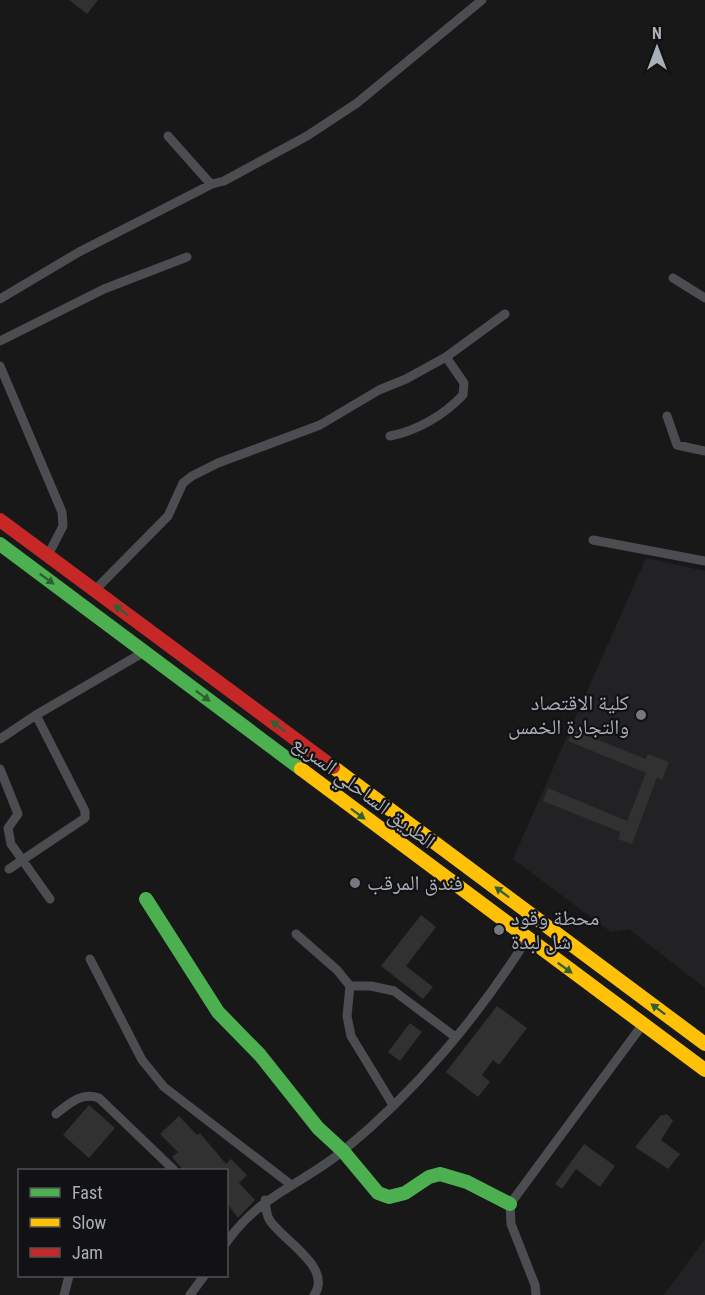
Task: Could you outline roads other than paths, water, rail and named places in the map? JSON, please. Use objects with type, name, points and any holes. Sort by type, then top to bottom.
[{"type":"main road","name":"الطريق الساحلي السريع","points":[[0,520],[705,1044]]},
{"type":"main road","name":"الطريق الساحلي السريع","points":[[0,544],[705,1070]]},
{"type":"main road","points":[[146,898],[218,1012],[260,1055],[318,1128],[343,1151],[378,1193],[389,1197],[405,1193],[429,1177],[440,1174],[466,1182],[510,1204]]},
{"type":"street","points":[[0,299],[79,252],[212,184],[224,182],[307,136],[357,104],[482,0]]},
{"type":"street","points":[[168,136],[199,173],[212,184]]},
{"type":"street","points":[[0,341],[104,289],[187,257]]},
{"type":"street","points":[[674,278],[705,298]]},
{"type":"street","points":[[95,590],[168,516],[183,483],[192,476],[218,463],[320,425],[379,390],[406,379],[446,357],[505,314]]},
{"type":"street","points":[[390,436],[407,433],[441,414],[463,395],[464,383],[446,357]]},
{"type":"street","points":[[0,366],[62,512],[63,526],[48,555]]},
{"type":"street","points":[[667,416],[677,445],[705,451]]},
{"type":"street","points":[[593,540],[705,561]]},
{"type":"street","points":[[0,739],[36,715],[144,652]]},
{"type":"street","points":[[9,869],[85,818],[85,812],[36,715]]},
{"type":"street","points":[[0,769],[18,814],[8,828],[11,844],[24,859],[50,899]]},
{"type":"street","points":[[296,934],[337,970],[350,986],[347,1016],[351,1036],[393,1105]]},
{"type":"street","points":[[228,1237],[265,1200],[343,1151],[412,1087],[502,978],[527,939]]},
{"type":"street","points":[[90,959],[142,1060],[164,1087],[290,1184]]},
{"type":"street","points":[[350,986],[371,986],[394,991],[454,1036]]},
{"type":"street","points":[[536,1295],[535,1285],[511,1224],[510,1204],[643,1024]]},
{"type":"street","points":[[56,1114],[79,1097],[89,1095],[99,1098],[173,1169]]},
{"type":"street","points":[[265,1200],[269,1220],[312,1264],[318,1278],[314,1295]]},
{"type":"street","points":[[64,1295],[68,1277]]},
{"type":"street","points":[[190,1295],[203,1277]]},
{"type":"place","name":"كلية الاقتصاد والتجارة الخمس","points":[[641,715]]},
{"type":"place","name":"فندق المرقب","points":[[355,883]]},
{"type":"place","name":"محطة وقود شل لبدة","points":[[499,930]]}]
